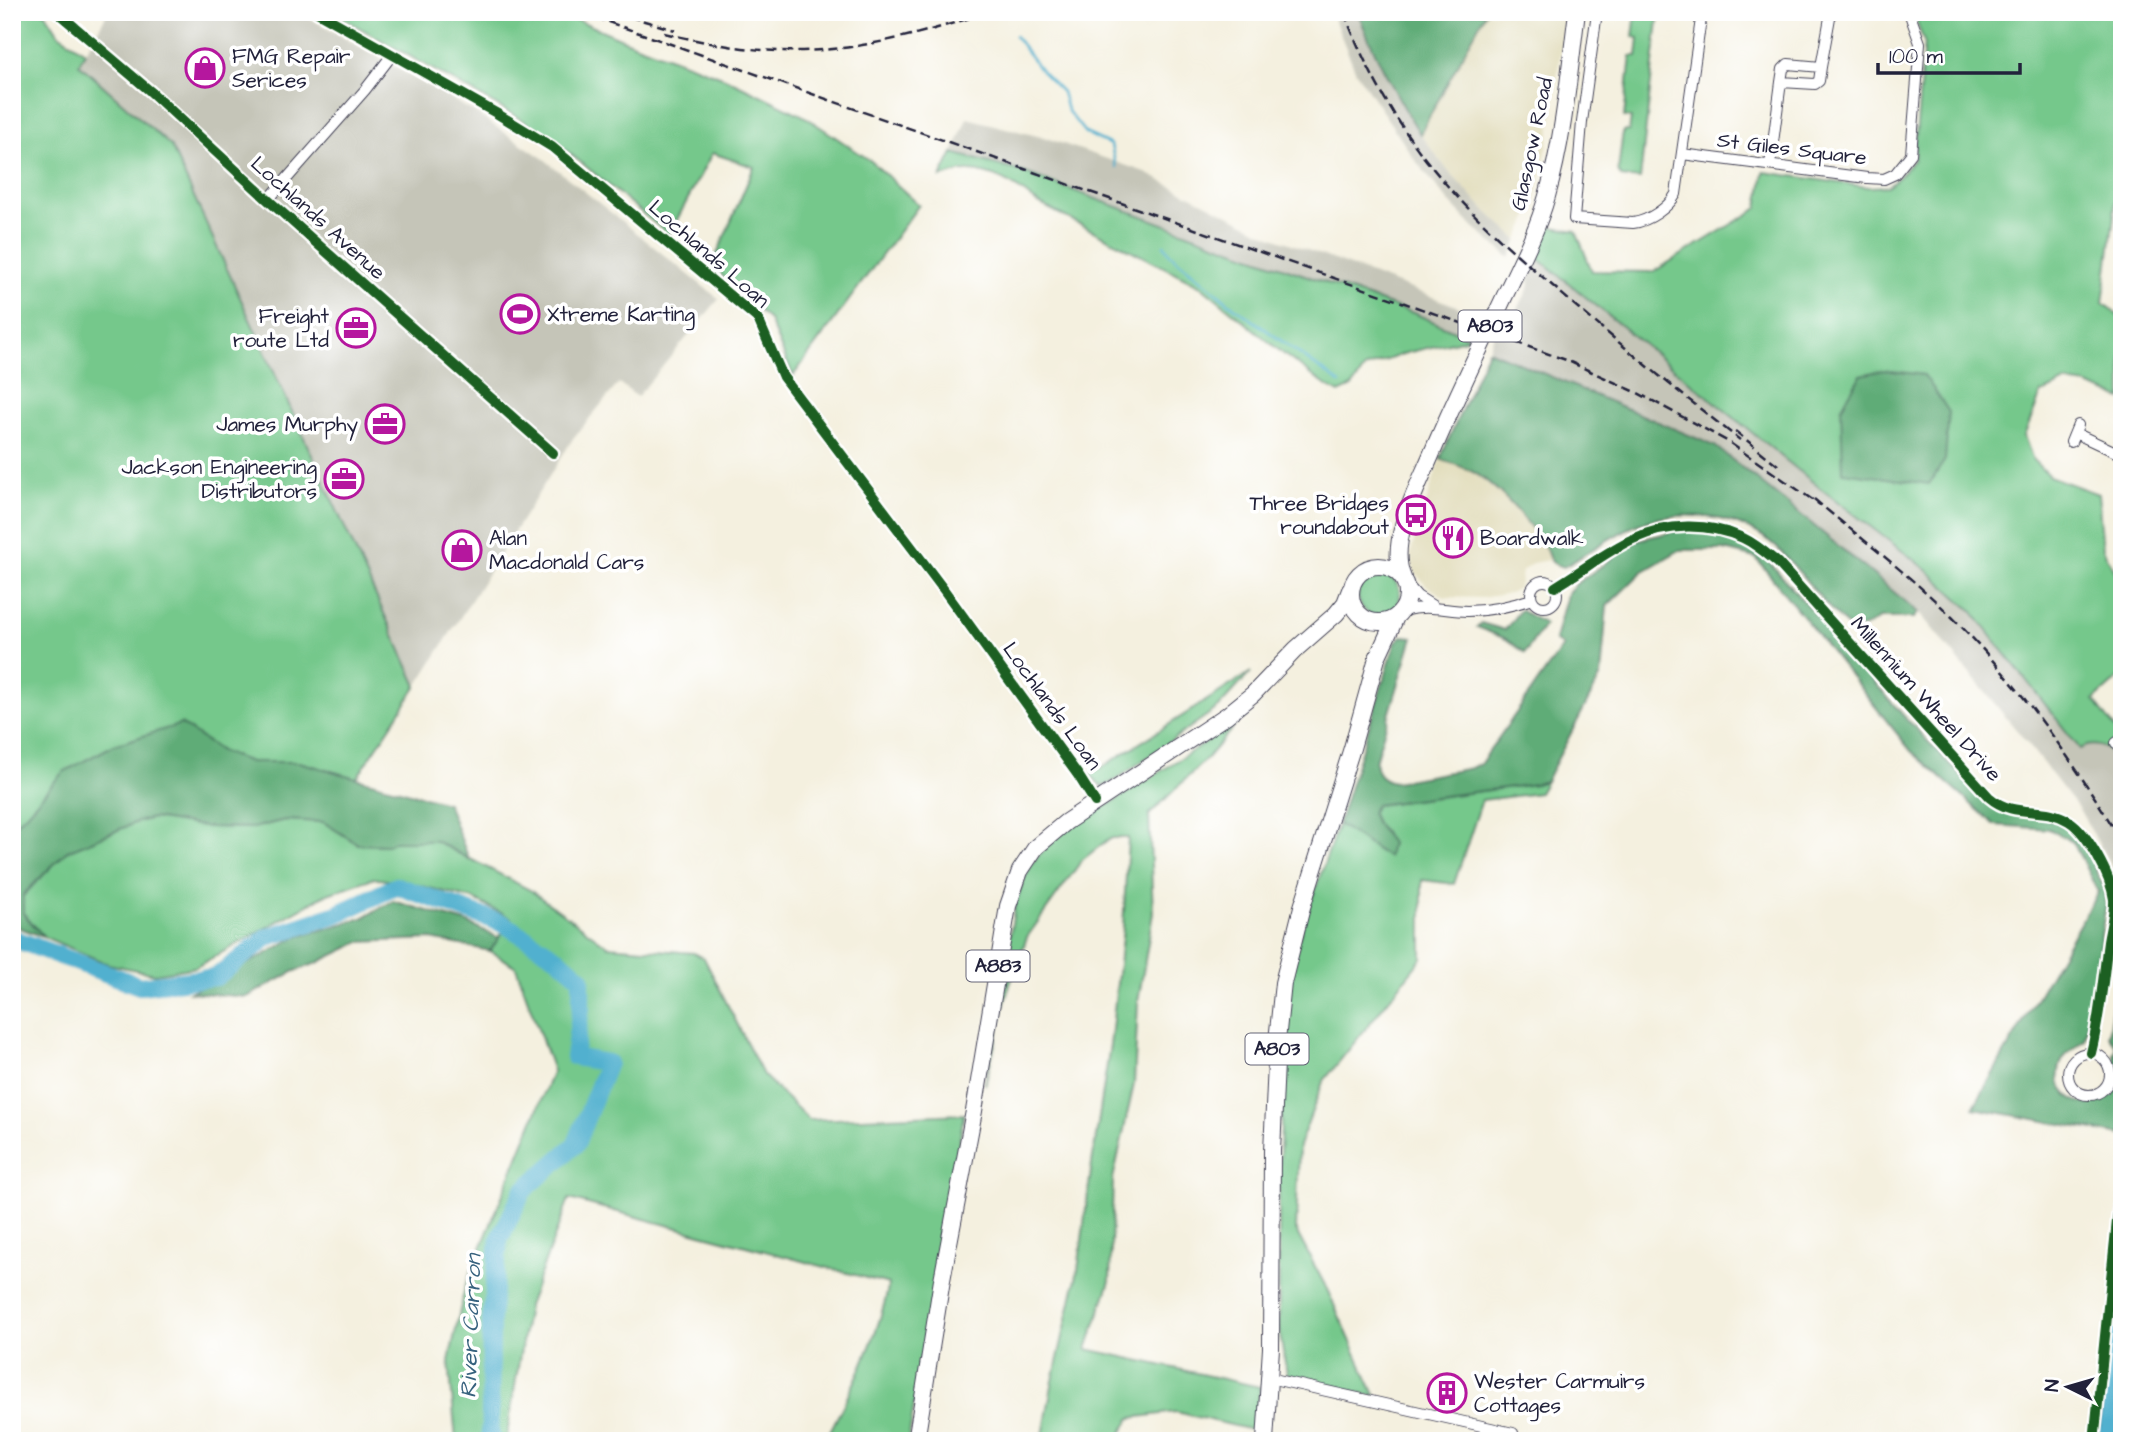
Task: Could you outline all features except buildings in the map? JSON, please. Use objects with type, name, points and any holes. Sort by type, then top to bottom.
[{"type":"main road","name":"Glasgow Road","points":[[1401,537],[1423,474],[1456,398],[1541,216],[1560,138],[1576,19]]},
{"type":"main road","name":"A803","points":[[1376,566],[1391,553],[1401,537]]},
{"type":"main road","name":"A803","points":[[1401,537],[1397,558],[1404,580]]},
{"type":"main road","points":[[1376,566],[1391,568],[1404,580],[1407,597],[1399,614],[1381,622],[1364,618],[1338,621],[1316,631],[1340,609],[1357,575],[1366,569],[1376,566]]},
{"type":"main road","points":[[1350,590],[1354,607],[1364,618]]},
{"type":"main road","name":"A803","points":[[1265,1441],[1269,1378],[1272,1151],[1277,1041],[1283,983],[1373,669],[1385,637],[1399,614]]},
{"type":"main road","name":"A803","points":[[1364,618],[1374,648],[1373,669]]},
{"type":"main road","name":"A883","points":[[916,1441],[1008,906],[1020,871],[1036,847],[1096,802],[1227,715],[1253,694],[1316,631]]},
{"type":"street","name":"Lochlands Avenue","points":[[57,12],[150,91],[268,200],[553,453]]},
{"type":"street","name":"Lochlands Loan","points":[[317,12],[552,147],[758,319],[783,377],[952,600],[1096,802]]},
{"type":"street","name":"Glasgow Road","points":[[1597,12],[1582,122],[1574,219],[1642,222],[1670,204],[1676,194],[1682,154]]},
{"type":"street","points":[[1682,154],[1702,12]]},
{"type":"street","points":[[1781,82],[1815,84],[1819,80],[1831,12]]},
{"type":"street","name":"St Giles Square","points":[[1682,154],[1884,179],[1895,174],[1911,154],[1920,43],[1909,12]]},
{"type":"street","name":"Glasgow Road","points":[[1576,19],[1594,30]]},
{"type":"street","points":[[268,200],[365,90],[392,55]]},
{"type":"street","points":[[1770,165],[1783,68],[1788,64],[1821,67]]},
{"type":"street","points":[[2075,433],[2122,455]]},
{"type":"street","name":"Millennium Wheel Drive","points":[[1555,587],[1631,539],[1671,528],[1700,527],[1727,532],[1744,539],[1778,563],[1989,797],[2015,811],[2050,813],[2066,819],[2085,836],[2105,874],[2114,900],[2091,1053]]},
{"type":"street","points":[[1404,580],[1417,596],[1433,606],[1457,610],[1482,610],[1532,599]]},
{"type":"street","points":[[1541,582],[1549,582],[1555,587],[1556,598],[1548,606],[1537,604],[1532,599],[1532,590],[1541,582]]},
{"type":"street","points":[[1399,614],[1433,606]]},
{"type":"street","points":[[2091,1053],[2103,1059],[2109,1076],[2104,1088],[2087,1095],[2080,1093],[2071,1084],[2068,1072],[2073,1060],[2091,1053]]},
{"type":"street","points":[[1269,1378],[1513,1433]]},
{"type":"shaded area","points":[[108,12],[299,12],[474,112],[544,159],[719,299],[637,397],[619,383],[574,437],[417,686],[171,146],[79,63]]},
{"type":"shaded area","points":[[1331,12],[1358,12],[1373,51],[1420,134],[1449,172],[1518,240],[1510,258],[1473,227],[1447,200],[1413,157],[1356,72]]},
{"type":"shaded area","points":[[1486,12],[1566,12],[1549,139],[1534,205],[1518,240],[1449,172],[1420,134]]},
{"type":"shaded area","points":[[967,118],[1049,139],[1142,171],[1268,235],[1480,315],[1470,338],[1416,314],[1026,173],[953,153]]},
{"type":"shaded area","points":[[1534,255],[1825,492],[1926,569],[1972,611],[2079,748],[2087,744],[2103,746],[2115,757],[2122,782],[2122,885],[2079,809],[1916,609],[1795,510],[1611,402],[1488,350],[1498,324],[1511,323],[1530,285],[1526,270]]},
{"type":"shaded area","points":[[1440,459],[1473,472],[1506,499],[1544,544],[1549,560],[1532,563],[1522,571],[1518,588],[1510,593],[1482,598],[1445,597],[1426,586],[1414,571],[1410,554]]},
{"type":"green space","points":[[12,12],[45,12],[59,34],[85,52],[79,64],[171,146],[417,686],[356,779],[299,762],[250,762],[222,752],[181,724],[25,815],[12,826]]},
{"type":"green space","points":[[332,12],[559,12],[725,78],[804,116],[871,161],[919,205],[793,376],[769,320],[712,266],[754,167],[712,153],[669,235],[545,133]]},
{"type":"green space","points":[[1358,12],[1486,12],[1420,134],[1386,75]]},
{"type":"green space","points":[[1636,12],[1659,12],[1640,179],[1621,177],[1618,171],[1623,131],[1629,131],[1631,118],[1624,117],[1631,56],[1637,56],[1639,38],[1633,37]]},
{"type":"green space","points":[[1913,12],[2122,12],[2122,152],[2103,303],[2122,318],[2122,399],[2087,385],[2066,382],[2041,394],[2024,436],[2033,460],[2049,476],[2098,494],[2103,549],[2122,584],[2122,675],[2094,700],[2122,738],[2122,782],[2112,754],[2100,746],[2080,749],[1972,611],[1926,569],[1825,492],[1534,255],[1546,226],[1576,231],[1592,271],[1653,272],[1758,208],[1764,172],[1868,187],[1887,186],[1899,177],[1914,159],[1924,42]]},
{"type":"green space","points":[[953,153],[1026,173],[1416,314],[1470,338],[1406,353],[1365,368],[1352,387],[1339,393],[1286,356],[1201,286],[1036,202],[996,177],[966,171],[941,177]]},
{"type":"green space","points":[[1488,350],[1715,446],[1918,612],[1914,618],[1880,618],[1865,627],[1853,630],[1832,611],[1776,547],[1746,528],[1711,518],[1674,516],[1656,519],[1619,533],[1564,567],[1553,563],[1541,540],[1500,493],[1471,471],[1440,459]]},
{"type":"green space","points":[[1884,370],[1924,375],[1949,412],[1945,460],[1929,484],[1843,472],[1841,408],[1861,375]]},
{"type":"green space","points":[[1684,529],[1726,538],[1765,557],[1903,715],[1983,799],[2004,812],[2060,821],[2075,832],[2103,885],[2106,905],[2085,1039],[2064,1058],[2059,1074],[2061,1085],[2067,1094],[2086,1104],[2107,1098],[2118,1083],[2119,1075],[2114,1061],[2117,1047],[2108,1035],[2119,968],[2122,965],[2122,1135],[1973,1108],[2098,892],[2073,842],[2049,829],[1995,825],[1911,751],[1756,558],[1724,550],[1680,550],[1642,572],[1607,606],[1601,676],[1546,781],[1376,805],[1371,813],[1391,843],[1388,857],[1338,824],[1396,641],[1402,636],[1413,637],[1376,758],[1377,771],[1382,777],[1395,782],[1471,768],[1481,763],[1563,646],[1555,640],[1567,593],[1638,540]]},
{"type":"green space","points":[[1379,574],[1394,580],[1400,595],[1394,610],[1379,616],[1364,610],[1358,595],[1364,580]]},
{"type":"green space","points":[[1520,610],[1545,624],[1525,653],[1506,639],[1477,627],[1481,623],[1505,630]]},
{"type":"green space","points":[[1251,672],[1219,707],[1114,781],[1102,787],[1090,775]]},
{"type":"green space","points":[[181,724],[222,752],[250,762],[299,762],[447,803],[469,859],[436,841],[395,841],[387,845],[358,844],[323,822],[285,820],[253,828],[209,827],[153,818],[67,851],[23,895],[23,913],[44,937],[12,925],[12,826],[63,772],[114,745]]},
{"type":"green space","points":[[1235,725],[1207,758],[1149,815],[1153,913],[1138,1002],[1134,1084],[1113,1179],[1110,1281],[1087,1349],[1260,1387],[1256,1431],[1176,1412],[1131,1418],[1116,1441],[1042,1441],[1078,1270],[1111,1038],[1123,928],[1128,838],[1110,838],[1082,860],[1027,937],[1008,990],[985,1085],[1015,905],[1030,867],[1055,839]]},
{"type":"green space","points":[[1546,781],[1539,793],[1482,800],[1454,884],[1422,880],[1422,958],[1323,1082],[1299,1146],[1296,1231],[1326,1287],[1376,1397],[1287,1374],[1279,1330],[1279,1178],[1290,975],[1300,934],[1338,824],[1388,857],[1385,834],[1371,812],[1375,805]]},
{"type":"green space","points":[[153,818],[209,827],[253,828],[285,820],[323,822],[358,844],[387,845],[395,841],[436,841],[530,890],[608,946],[694,953],[704,958],[763,1075],[809,1120],[964,1114],[908,1441],[825,1441],[871,1345],[889,1284],[569,1199],[528,1306],[506,1441],[456,1441],[449,1361],[465,1287],[553,1071],[516,967],[490,951],[511,918],[473,899],[414,884],[373,878],[325,895],[196,967],[155,974],[108,964],[44,937],[23,913],[23,896],[67,851]]},
{"type":"green space","points":[[393,901],[466,922],[499,938],[490,951],[431,939],[360,942],[293,972],[247,997],[190,992],[294,938],[362,918]]},
{"type":"water","points":[[2122,1206],[2122,1441],[2098,1441]]},
{"type":"waterway","points":[[1015,36],[1043,73],[1062,92],[1067,110],[1085,133],[1111,145],[1116,167]]},
{"type":"waterway","points":[[1164,245],[1170,254],[1233,306],[1340,383]]},
{"type":"waterway","name":"River Carron","points":[[12,938],[140,986],[216,977],[268,937],[337,914],[397,886],[504,924],[558,958],[581,978],[581,1008],[574,1057],[608,1063],[576,1144],[523,1191],[499,1240],[491,1319],[492,1441]]},
{"type":"railway","points":[[580,12],[1566,360],[1638,393],[1727,441],[1820,505]]},
{"type":"railway","points":[[614,12],[675,30]]},
{"type":"railway","points":[[664,33],[737,47],[807,51],[886,41],[987,12]]},
{"type":"railway","points":[[1344,12],[1373,78],[1397,119],[1455,194],[1503,242],[1571,302],[1740,440]]},
{"type":"railway","points":[[1735,431],[1779,466]]},
{"type":"railway","points":[[1814,499],[1919,586],[1977,643],[2044,724],[2085,782],[2122,842]]},
{"type":"cycle path","points":[[57,12],[150,91],[268,200],[553,453]]},
{"type":"cycle path","points":[[317,12],[552,147],[758,319],[783,377],[944,590],[1095,802]]},
{"type":"cycle path","points":[[1555,587],[1623,544],[1646,534],[1674,527],[1702,527],[1730,533],[1752,543],[1778,563],[1989,797],[2009,808],[2059,816],[2076,827],[2091,845],[2108,879],[2114,899],[2091,1053]]},
{"type":"cycle path","points":[[2094,1441],[2122,1173]]},
{"type":"place","name":"FMG Repair Serices","points":[[205,68]]},
{"type":"place","name":"Xtreme Karting","points":[[520,314]]},
{"type":"place","name":"Freight route Ltd","points":[[356,328]]},
{"type":"place","name":"James Murphy","points":[[385,424]]},
{"type":"place","name":"Jackson Engineering Distributors","points":[[344,479]]},
{"type":"place","name":"Three Bridges roundabout","points":[[1416,515]]},
{"type":"place","name":"Boardwalk","points":[[1453,538]]},
{"type":"place","name":"Alan Macdonald Cars","points":[[462,550]]},
{"type":"place","name":"Wester Carmuirs Cottages","points":[[1447,1393]]}]
